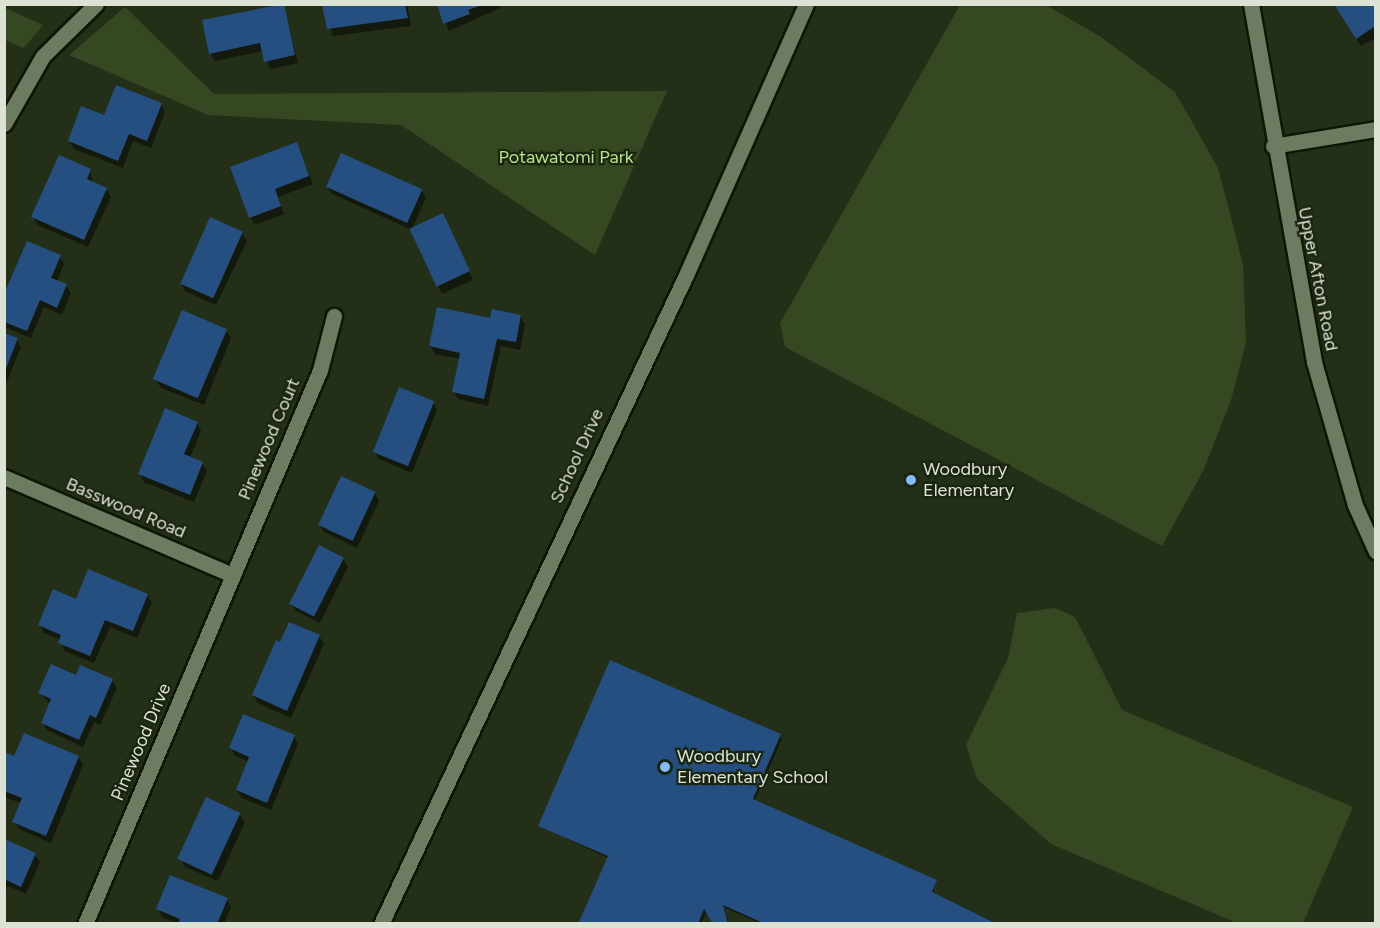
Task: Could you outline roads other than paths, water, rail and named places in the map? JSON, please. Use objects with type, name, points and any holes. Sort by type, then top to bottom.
[{"type":"street","points":[[4,124],[43,56],[96,4]]},
{"type":"street","name":"School Drive","points":[[381,924],[686,275],[806,4]]},
{"type":"street","name":"Upper Afton Road","points":[[1251,4],[1273,146],[1322,394],[1355,505],[1376,552]]},
{"type":"street","points":[[1273,146],[1376,129]]},
{"type":"street","name":"Pinewood Court","points":[[233,575],[320,370],[334,316]]},
{"type":"street","name":"Basswood Road","points":[[4,477],[233,575]]},
{"type":"street","name":"Pinewood Drive","points":[[85,924],[233,575]]},
{"type":"place","name":"Woodbury Elementary","points":[[911,480]]},
{"type":"place","name":"Woodbury Elementary School","points":[[665,767]]},
{"type":"park label","name":"Potawatomi Park","points":[[566,157]]}]
